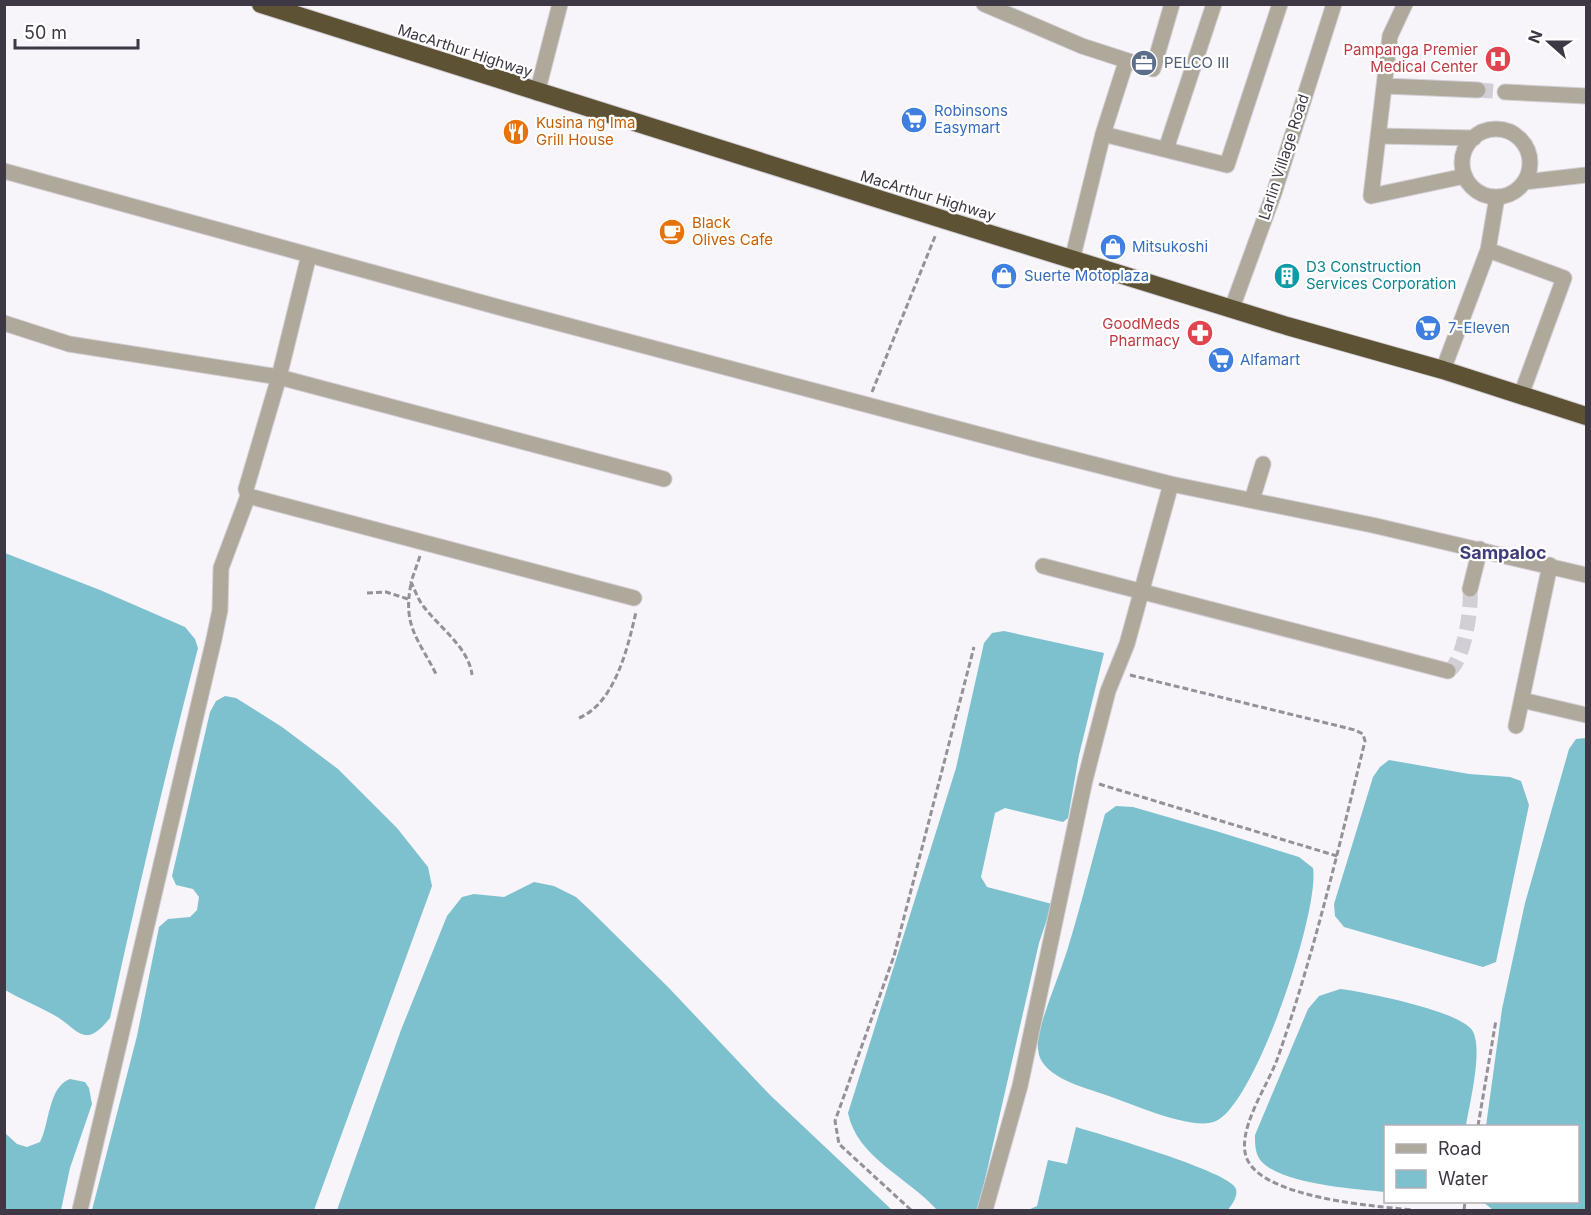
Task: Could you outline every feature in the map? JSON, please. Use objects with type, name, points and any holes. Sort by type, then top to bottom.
[{"type":"highway","name":"MacArthur Highway","points":[[261,4],[307,11],[537,93],[1072,260],[1443,370],[1587,416]]},
{"type":"street","points":[[537,93],[560,4]]},
{"type":"street","points":[[984,4],[1126,62],[1153,69],[1172,4]]},
{"type":"street","points":[[1166,149],[1214,4]]},
{"type":"street","points":[[1103,134],[1227,165],[1281,4]]},
{"type":"street","name":"Larlin Village Road","points":[[1232,308],[1274,193],[1334,4]]},
{"type":"street","points":[[1405,4],[1390,36],[1371,196],[1465,176]]},
{"type":"street","points":[[1072,260],[1103,134],[1126,62]]},
{"type":"street","points":[[1385,86],[1478,90]]},
{"type":"street","points":[[1505,92],[1587,96]]},
{"type":"street","points":[[1378,136],[1474,138],[1496,130],[1518,138],[1528,151],[1529,159],[1524,182]]},
{"type":"street","points":[[1474,138],[1462,160],[1465,176],[1474,190],[1497,197],[1512,193],[1524,182],[1584,172]]},
{"type":"street","points":[[4,171],[867,405],[1172,484],[1480,549],[1587,575]]},
{"type":"street","points":[[1443,370],[1488,250],[1497,197]]},
{"type":"street","points":[[1488,250],[1564,278],[1521,395]]},
{"type":"street","points":[[80,1210],[214,639],[220,610],[221,567],[238,528],[248,496],[246,489],[251,469],[279,377],[309,255]]},
{"type":"street","points":[[4,323],[69,344],[279,377],[664,479]]},
{"type":"street","points":[[1252,500],[1263,464]]},
{"type":"street","points":[[985,1210],[1020,1086],[1085,780],[1108,691],[1117,671],[1172,484]]},
{"type":"street","points":[[248,496],[634,598]]},
{"type":"street","points":[[1470,589],[1480,549]]},
{"type":"street","points":[[1516,726],[1550,565]]},
{"type":"street","points":[[1043,566],[1446,671]]},
{"type":"street","points":[[1522,700],[1587,715]]},
{"type":"path","points":[[867,405],[942,219]]},
{"type":"path","points":[[424,543],[408,599],[410,628],[437,676]]},
{"type":"path","points":[[411,582],[423,606],[469,660],[472,675]]},
{"type":"path","points":[[367,593],[386,592],[408,599]]},
{"type":"path","points":[[579,718],[595,710],[610,687],[637,609],[634,598]]},
{"type":"path","points":[[911,1210],[839,1144],[835,1122],[894,956],[974,647]]},
{"type":"path","points":[[1117,671],[1344,727],[1363,734],[1365,741],[1307,971],[1285,1038],[1244,1139],[1247,1160],[1262,1176],[1297,1191],[1326,1200],[1412,1210]]},
{"type":"path","points":[[1085,780],[1337,856]]},
{"type":"path","points":[[1478,1125],[1496,1020]]},
{"type":"water","points":[[5,553],[100,590],[185,627],[195,639],[198,648],[152,833],[110,1018],[93,1034],[81,1034],[61,1019],[5,990]]},
{"type":"water","points":[[1004,631],[1104,653],[1079,755],[1068,818],[1063,822],[1005,808],[995,813],[981,877],[987,887],[1052,904],[1039,943],[978,1210],[937,1210],[926,1198],[873,1155],[853,1129],[848,1113],[956,768],[984,643],[992,633]]},
{"type":"water","points":[[225,696],[236,698],[282,727],[338,769],[397,828],[428,867],[432,886],[314,1210],[92,1210],[137,1036],[159,927],[168,919],[190,917],[197,910],[199,897],[193,889],[176,885],[172,876],[210,712],[216,701]]},
{"type":"water","points":[[1586,738],[1586,1210],[1493,1210],[1484,1203],[1579,1203],[1579,1125],[1486,1125],[1502,1009],[1525,903],[1569,749],[1576,739]]},
{"type":"water","points":[[1389,760],[1469,774],[1510,777],[1521,781],[1529,805],[1496,962],[1483,967],[1344,927],[1335,916],[1334,904],[1373,777]]},
{"type":"water","points":[[1116,806],[1133,807],[1299,857],[1313,868],[1306,923],[1282,1003],[1249,1080],[1232,1107],[1216,1121],[1192,1123],[1076,1085],[1049,1070],[1039,1055],[1038,1039],[1041,1026],[1072,934],[1105,814]]},
{"type":"water","points":[[534,882],[554,886],[576,897],[669,988],[770,1095],[892,1210],[337,1210],[401,1030],[447,916],[462,897],[474,894],[504,897]]},
{"type":"water","points":[[1340,989],[1390,998],[1431,1009],[1464,1023],[1472,1030],[1475,1038],[1476,1063],[1466,1125],[1384,1125],[1384,1192],[1301,1180],[1271,1169],[1261,1161],[1256,1152],[1255,1135],[1308,1009],[1319,996]]},
{"type":"water","points":[[70,1079],[85,1082],[89,1088],[92,1104],[70,1168],[61,1210],[5,1210],[5,1133],[17,1144],[27,1147],[40,1142],[53,1097],[63,1083]]},
{"type":"water","points":[[1076,1127],[1163,1154],[1213,1173],[1236,1189],[1234,1200],[1228,1210],[1028,1210],[1037,1206],[1048,1160],[1067,1164]]},
{"type":"tunnel","points":[[1478,90],[1505,92]]},
{"type":"tunnel","points":[[1448,671],[1454,666],[1463,646],[1470,608],[1470,589]]},
{"type":"place","name":"Pampanga Premier Medical Center","points":[[1498,59]]},
{"type":"place","name":"PELCO III","points":[[1144,63]]},
{"type":"place","name":"Robinsons Easymart","points":[[914,120]]},
{"type":"place","name":"Kusina ng Ima Grill House","points":[[516,132]]},
{"type":"place","name":"Black Olives Cafe","points":[[672,232]]},
{"type":"place","name":"Mitsukoshi","points":[[1113,247]]},
{"type":"place","name":"Suerte Motoplaza","points":[[1004,276]]},
{"type":"place","name":"D3 Construction Services Corporation","points":[[1287,276]]},
{"type":"place","name":"7-Eleven","points":[[1428,328]]},
{"type":"place","name":"GoodMeds Pharmacy","points":[[1200,333]]},
{"type":"place","name":"Alfamart","points":[[1221,360]]},
{"type":"district","name":"Sampaloc","points":[[1503,553]]}]
